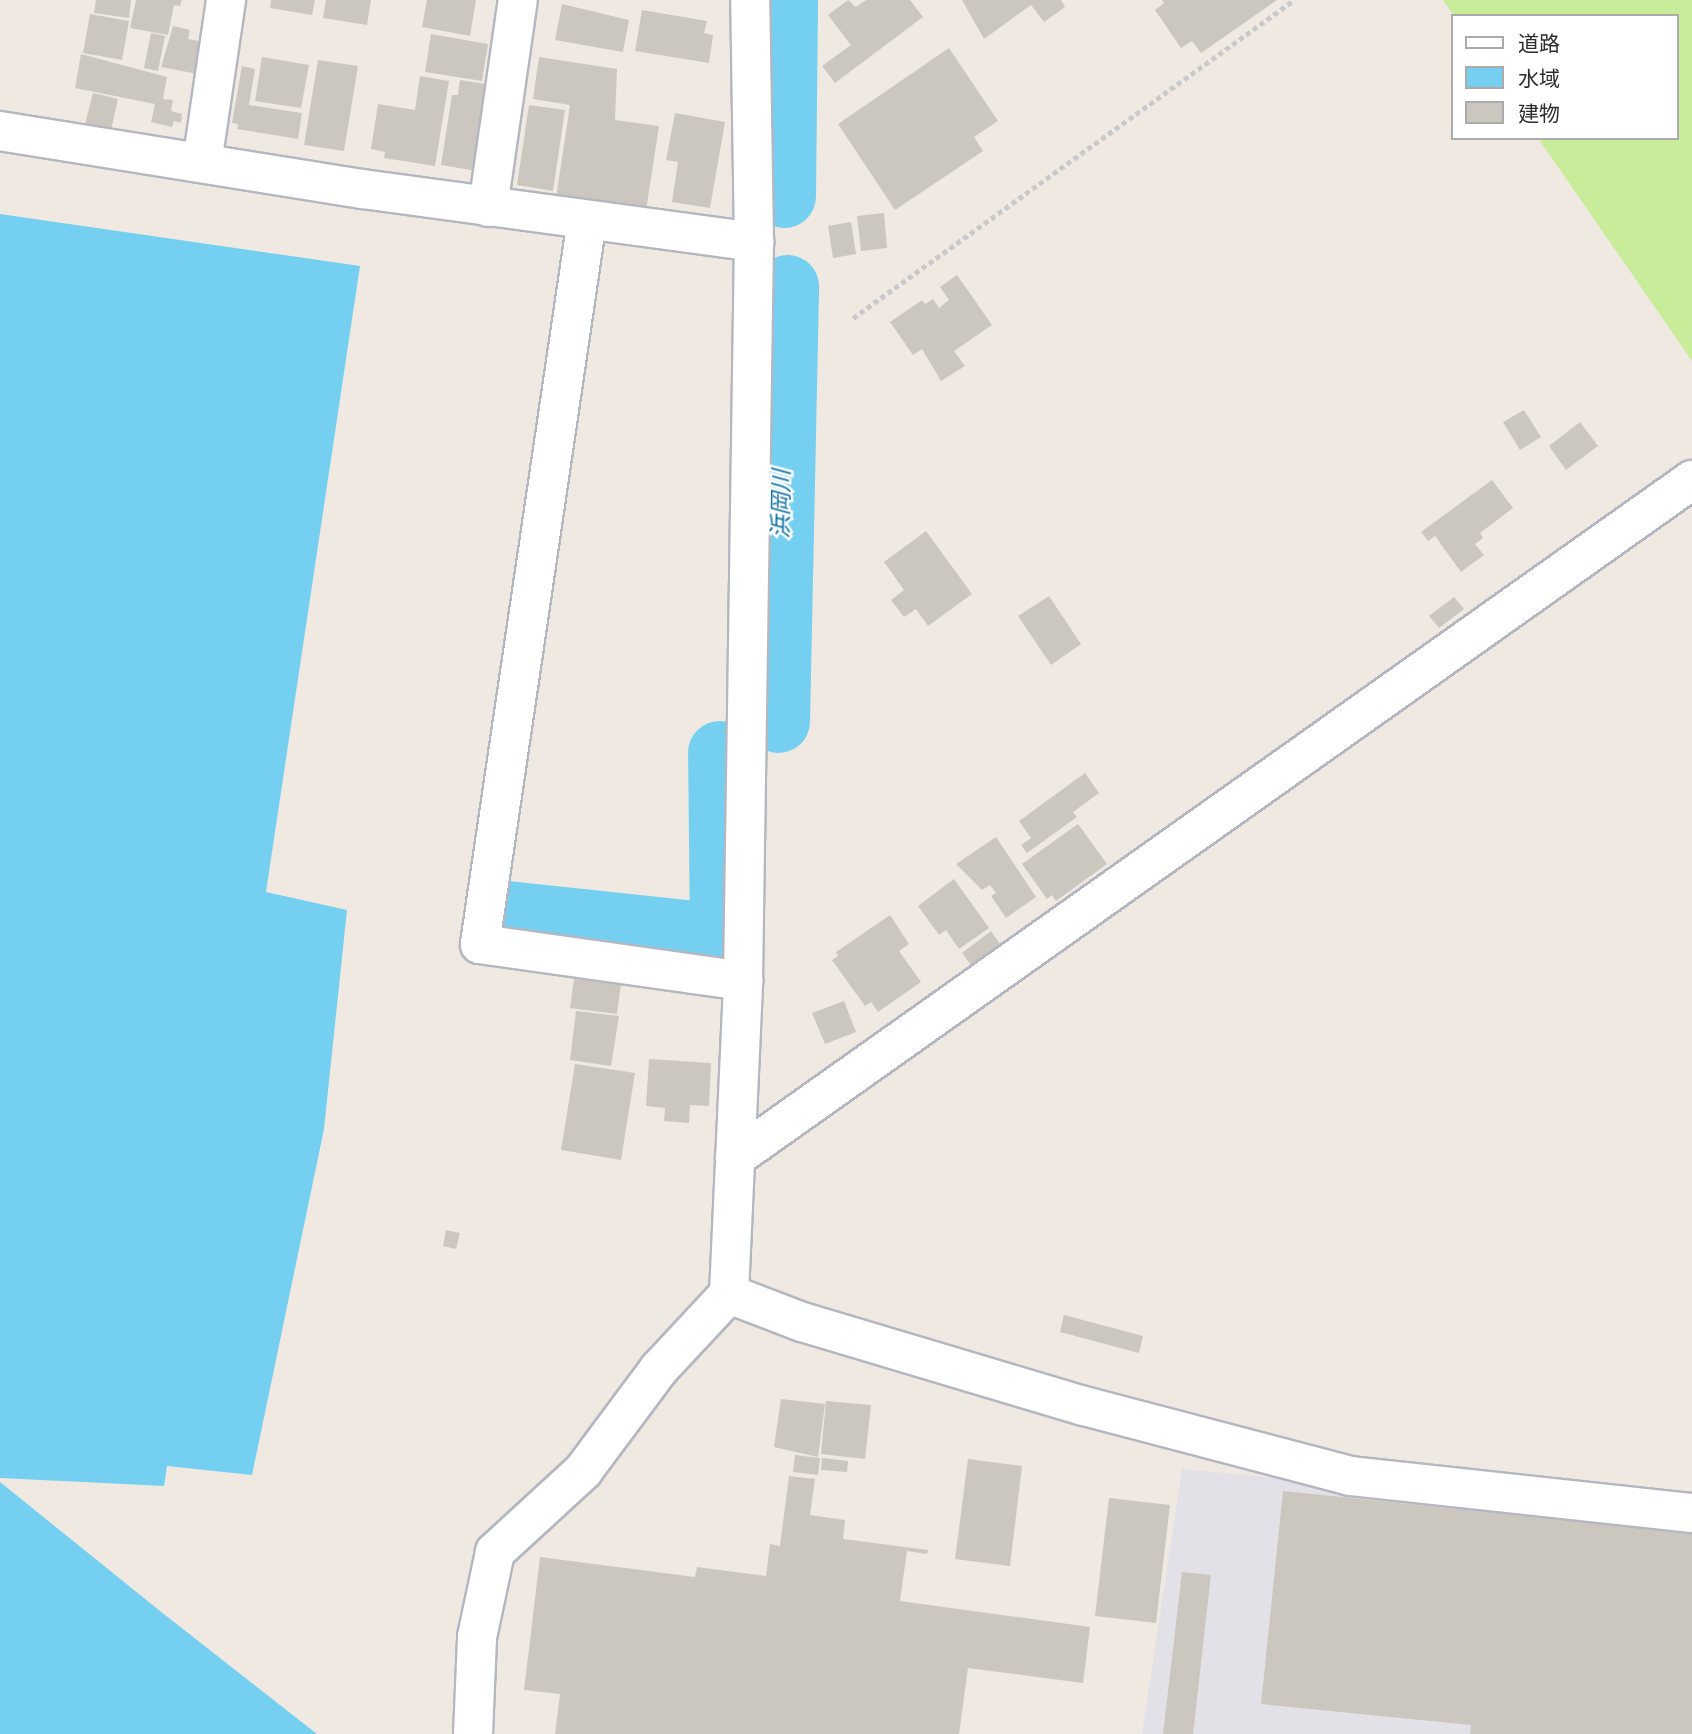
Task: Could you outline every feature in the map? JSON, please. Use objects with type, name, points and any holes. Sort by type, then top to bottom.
[{"type":"street","points":[[202,163],[226,0]]},
{"type":"street","points":[[488,207],[518,0]]},
{"type":"street","points":[[473,1734],[477,1637],[495,1552],[583,1471],[659,1369],[729,1294],[743,981],[754,242],[750,0]]},
{"type":"street","points":[[0,131],[488,207],[754,242]]},
{"type":"street","points":[[587,220],[480,944],[743,981]]},
{"type":"street","points":[[735,1158],[1692,480]]},
{"type":"street","points":[[729,1294],[802,1322],[1084,1406],[1350,1476],[1692,1513]]},
{"type":"path","points":[[853,318],[1294,0]]},
{"type":"shaded area","points":[[1182,1469],[1692,1517],[1692,1734],[1142,1734]]},
{"type":"green space","points":[[1443,0],[1692,0],[1692,361],[1539,140],[1678,140],[1678,14],[1453,14]]},
{"type":"water","points":[[0,214],[360,266],[266,892],[347,910],[324,1129],[252,1475],[167,1466],[164,1486],[0,1478]]},
{"type":"water","points":[[0,1482],[160,1611],[317,1734],[0,1734]]},
{"type":"building","points":[[96,0],[131,0],[129,18],[94,13]]},
{"type":"building","points":[[136,0],[182,0],[180,6],[174,5],[168,35],[130,28]]},
{"type":"building","points":[[271,0],[315,0],[312,15],[270,8]]},
{"type":"building","points":[[326,0],[371,0],[367,25],[323,18]]},
{"type":"building","points":[[427,0],[476,0],[470,36],[422,27]]},
{"type":"building","points":[[848,0],[856,7],[866,0],[910,0],[923,17],[835,83],[822,66],[851,45],[828,15]]},
{"type":"building","points":[[962,0],[1061,0],[1065,7],[1044,22],[1031,5],[984,39]]},
{"type":"building","points":[[1162,0],[1277,0],[1201,53],[1192,41],[1181,48],[1155,10],[1164,3]]},
{"type":"building","points":[[562,4],[629,20],[623,52],[555,40]]},
{"type":"building","points":[[642,10],[707,21],[704,33],[713,35],[709,63],[635,51]]},
{"type":"building","points":[[90,14],[129,21],[122,60],[83,53]]},
{"type":"building","points":[[173,26],[190,30],[188,39],[209,43],[203,75],[161,67]]},
{"type":"building","points":[[151,33],[165,36],[158,71],[144,68]]},
{"type":"building","points":[[431,34],[488,44],[482,81],[425,72]]},
{"type":"building","points":[[949,48],[998,121],[974,137],[983,151],[895,210],[838,124]]},
{"type":"building","points":[[81,54],[167,77],[163,99],[173,100],[171,111],[182,114],[181,123],[174,121],[172,127],[151,122],[155,104],[75,88]]},
{"type":"building","points":[[262,57],[309,65],[301,108],[255,101]]},
{"type":"building","points":[[539,57],[617,69],[615,120],[659,126],[646,211],[556,198],[570,105],[533,99]]},
{"type":"building","points":[[318,60],[358,66],[344,151],[304,145]]},
{"type":"building","points":[[242,66],[255,69],[249,105],[302,113],[298,139],[237,129],[238,124],[232,123]]},
{"type":"building","points":[[420,76],[449,81],[435,166],[384,158],[385,152],[371,149],[378,104],[415,110]]},
{"type":"building","points":[[460,80],[498,86],[477,171],[441,165],[452,95],[458,95]]},
{"type":"building","points":[[93,93],[118,99],[111,130],[85,124]]},
{"type":"building","points":[[529,105],[565,110],[553,191],[517,185]]},
{"type":"building","points":[[675,113],[725,122],[710,208],[672,202],[678,162],[666,160]]},
{"type":"building","points":[[884,213],[887,248],[861,251],[857,216]]},
{"type":"building","points":[[851,222],[856,254],[833,258],[828,226]]},
{"type":"building","points":[[957,275],[992,325],[954,351],[965,366],[941,381],[922,349],[913,355],[890,322],[922,300],[925,304],[933,299],[939,308],[949,300],[940,287]]},
{"type":"building","points":[[1524,410],[1541,437],[1520,450],[1503,422]]},
{"type":"building","points":[[1580,422],[1598,446],[1566,470],[1549,446]]},
{"type":"building","points":[[1492,480],[1513,508],[1480,533],[1483,538],[1475,544],[1484,555],[1461,572],[1435,536],[1428,541],[1421,532]]},
{"type":"building","points":[[926,531],[972,594],[928,626],[916,609],[904,617],[891,600],[904,590],[884,562]]},
{"type":"building","points":[[1049,596],[1081,644],[1051,665],[1018,616]]},
{"type":"building","points":[[1454,597],[1464,609],[1439,628],[1429,616]]},
{"type":"building","points":[[1085,773],[1099,793],[1073,812],[1077,817],[1027,853],[1021,845],[1031,838],[1019,821]]},
{"type":"building","points":[[1078,824],[1107,864],[1056,901],[1052,895],[1047,899],[1022,864]]},
{"type":"building","points":[[996,837],[1036,897],[1006,918],[991,896],[996,893],[990,885],[982,890],[956,864]]},
{"type":"building","points":[[954,879],[989,928],[959,949],[946,930],[939,935],[918,906]]},
{"type":"building","points":[[890,915],[909,944],[899,951],[921,982],[878,1012],[871,1002],[865,1006],[832,960],[838,956],[836,952]]},
{"type":"building","points":[[991,931],[1000,944],[971,965],[962,953]]},
{"type":"building","points":[[574,979],[621,984],[617,1014],[570,1008]]},
{"type":"building","points":[[844,1001],[856,1032],[825,1044],[812,1013]]},
{"type":"building","points":[[576,1011],[619,1016],[611,1066],[570,1060]]},
{"type":"building","points":[[649,1059],[711,1063],[709,1106],[690,1105],[689,1123],[664,1121],[665,1108],[646,1106]]},
{"type":"building","points":[[575,1064],[635,1073],[621,1160],[561,1150]]},
{"type":"building","points":[[446,1230],[460,1233],[456,1249],[443,1246]]},
{"type":"building","points":[[1064,1315],[1143,1336],[1139,1353],[1060,1332]]},
{"type":"building","points":[[781,1399],[825,1404],[818,1457],[774,1447]]},
{"type":"building","points":[[826,1401],[871,1405],[865,1459],[821,1454]]},
{"type":"building","points":[[795,1455],[820,1458],[818,1475],[793,1472]]},
{"type":"building","points":[[822,1458],[848,1461],[847,1472],[821,1470]]},
{"type":"building","points":[[968,1459],[1022,1466],[1010,1566],[955,1559]]},
{"type":"building","points":[[789,1476],[815,1479],[810,1515],[845,1520],[843,1539],[928,1550],[927,1554],[907,1551],[900,1601],[1090,1627],[1083,1683],[968,1668],[959,1734],[555,1734],[560,1694],[524,1690],[540,1557],[695,1577],[697,1567],[766,1576],[770,1544],[780,1546]]},
{"type":"building","points":[[1283,1491],[1692,1533],[1692,1734],[1470,1734],[1471,1725],[1261,1704]]},
{"type":"building","points":[[1109,1498],[1170,1505],[1156,1623],[1095,1616]]},
{"type":"building","points":[[1182,1572],[1211,1575],[1193,1734],[1163,1734]]},
{"type":"waterway","name":"浜岡川","points":[[784,196],[786,0]]},
{"type":"waterway","name":"浜岡川","points":[[778,721],[787,286]]},
{"type":"waterway","name":"浜岡川","points":[[507,912],[721,935],[719,752]]}]
